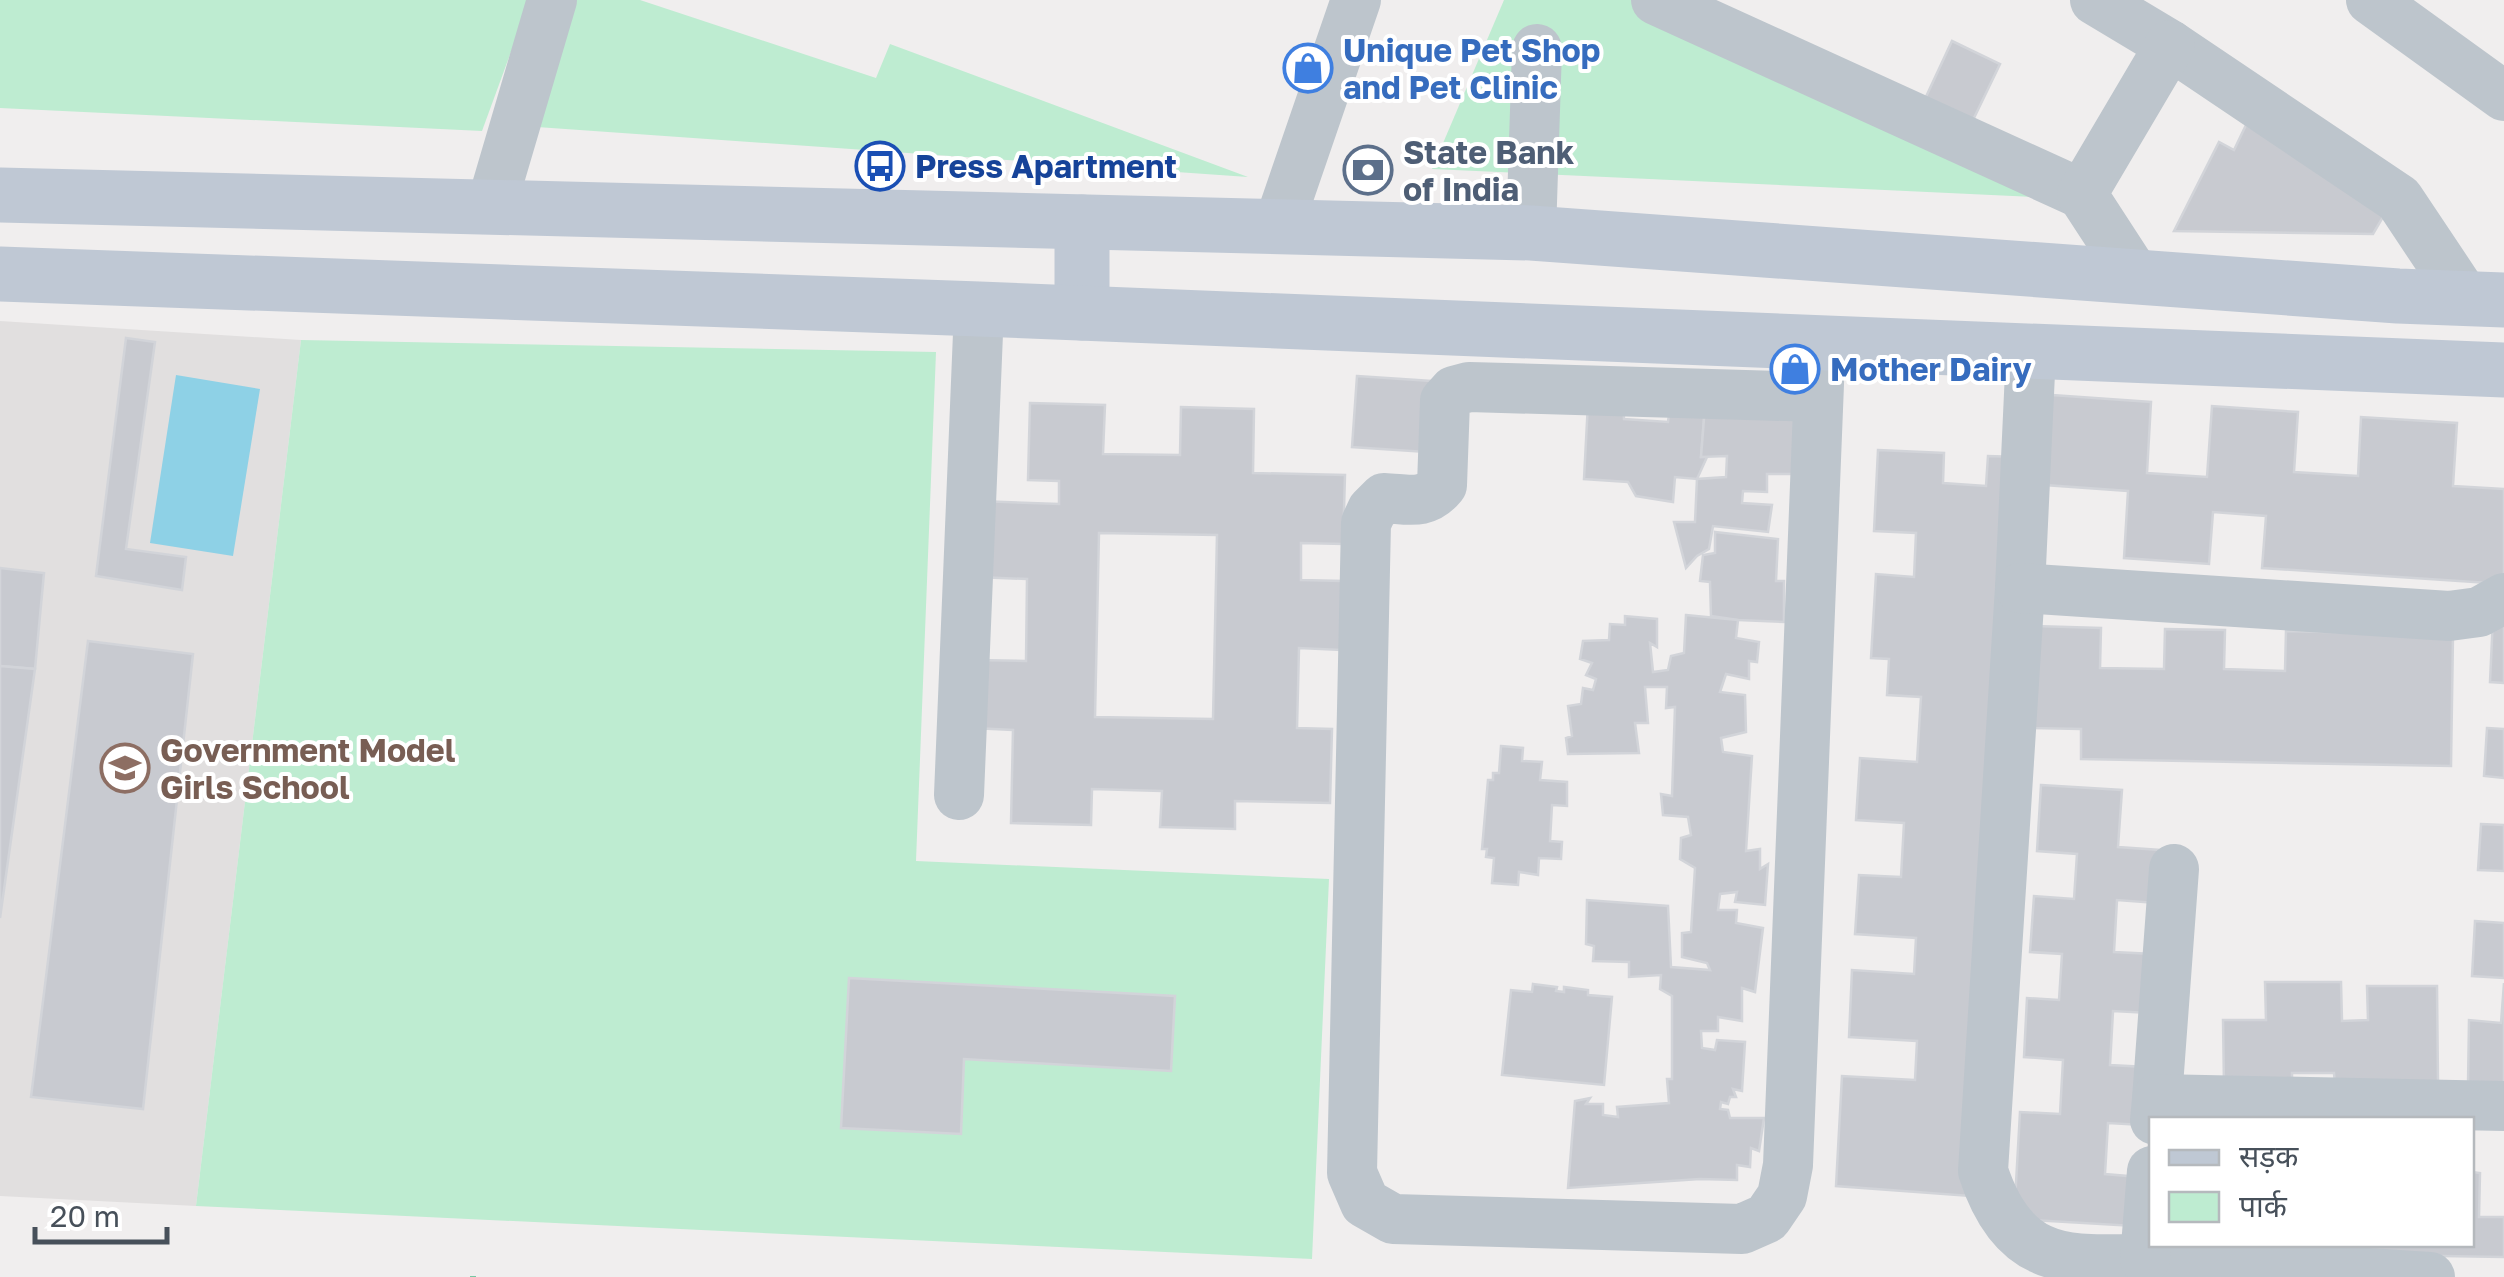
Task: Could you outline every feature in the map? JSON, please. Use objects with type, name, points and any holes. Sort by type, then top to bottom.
[{"type":"main road","points":[[0,194],[1531,233],[2484,299]]},
{"type":"main road","points":[[1082,222],[1082,313]]},
{"type":"main road","points":[[0,274],[2504,370]]},
{"type":"street","points":[[491,208],[552,0]]},
{"type":"street","points":[[1278,227],[1356,0]]},
{"type":"street","points":[[1656,0],[2082,194],[2136,277]]},
{"type":"street","points":[[2094,0],[2170,45],[2399,199],[2484,299]]},
{"type":"street","points":[[2371,0],[2504,96]]},
{"type":"street","points":[[2082,194],[2170,45]]},
{"type":"street","points":[[1531,233],[1537,49]]},
{"type":"street","points":[[959,795],[980,309]]},
{"type":"street","points":[[1818,397],[1469,386],[1454,391],[1445,401],[1442,485],[1425,500],[1384,498],[1372,510],[1366,523],[1352,1173],[1365,1203],[1379,1211],[1393,1218],[1742,1229],[1767,1218],[1782,1196],[1788,1165],[1818,397],[1820,342]]},
{"type":"street","points":[[2031,352],[1983,1172],[1991,1197],[2019,1233],[2036,1247],[2071,1258],[2430,1277]]},
{"type":"street","points":[[2020,588],[2449,616],[2479,612],[2504,598]]},
{"type":"street","points":[[2174,869],[2156,1109],[2504,1106]]},
{"type":"street","points":[[2145,1259],[2149,1209]]},
{"type":"shaded area","name":"Government Model Girls School","points":[[0,321],[301,340],[196,1206],[0,1196]]},
{"type":"green space","points":[[0,0],[530,0],[482,131],[0,108]]},
{"type":"green space","points":[[575,0],[640,0],[876,78],[890,44],[1248,177],[537,127]]},
{"type":"green space","points":[[1504,0],[1633,0],[2058,198],[1432,169]]},
{"type":"green space","points":[[301,340],[936,352],[916,861],[1329,879],[1312,1259],[196,1206]]},
{"type":"water","points":[[176,375],[260,389],[233,556],[150,543]]},
{"type":"building","points":[[1952,41],[2000,64],[1972,122],[1925,99]]},
{"type":"building","points":[[2246,125],[2390,205],[2373,234],[2174,231],[2219,142],[2234,150]]},
{"type":"building","points":[[126,338],[155,342],[126,549],[186,557],[182,590],[96,576]]},
{"type":"building","points":[[1357,376],[1431,381],[1426,452],[1352,447]]},
{"type":"building","points":[[2052,395],[2151,402],[2147,473],[2207,477],[2212,406],[2298,412],[2294,472],[2358,476],[2361,417],[2457,423],[2453,486],[2504,489],[2504,584],[2262,568],[2266,516],[2213,512],[2209,564],[2124,558],[2128,491],[2045,485]]},
{"type":"building","points":[[1623,397],[1624,419],[1668,422],[1671,398],[1705,406],[1701,457],[1707,457],[1697,479],[1675,477],[1673,502],[1636,496],[1628,482],[1584,479],[1588,403]]},
{"type":"building","points":[[1030,403],[1105,405],[1103,454],[1180,455],[1181,407],[1254,409],[1253,473],[1345,475],[1343,544],[1301,543],[1301,580],[1343,581],[1341,650],[1299,648],[1297,728],[1332,729],[1330,803],[1235,801],[1235,829],[1160,827],[1162,791],[1092,789],[1091,825],[1011,823],[1013,730],[973,728],[975,660],[1026,661],[1027,579],[977,577],[979,501],[1059,504],[1059,481],[1028,480]],"holes":[[[1099,533],[1217,535],[1213,719],[1095,717]]]},
{"type":"building","points":[[1705,406],[1795,406],[1793,474],[1767,474],[1767,492],[1743,491],[1742,503],[1772,505],[1768,532],[1713,526],[1709,549],[1686,568],[1674,522],[1695,522],[1697,479],[1726,477],[1727,456],[1701,457]]},
{"type":"building","points":[[1878,450],[1944,453],[1943,483],[1986,486],[1988,456],[2019,457],[1970,1196],[1836,1186],[1842,1076],[1915,1080],[1917,1041],[1849,1037],[1852,970],[1914,974],[1916,938],[1855,934],[1859,875],[1901,877],[1904,823],[1856,820],[1860,758],[1917,762],[1921,697],[1887,695],[1889,659],[1871,658],[1876,574],[1914,577],[1916,533],[1874,531]]},
{"type":"building","points":[[1715,532],[1778,539],[1776,581],[1784,581],[1784,622],[1711,616],[1710,582],[1700,581],[1703,555],[1715,553]]},
{"type":"building","points":[[0,568],[44,573],[35,669],[0,666]]},
{"type":"building","points":[[1686,615],[1738,620],[1736,638],[1759,642],[1757,662],[1749,661],[1749,679],[1726,674],[1720,692],[1745,695],[1746,732],[1721,738],[1723,752],[1752,756],[1746,851],[1760,849],[1760,869],[1768,864],[1765,905],[1735,902],[1737,892],[1720,894],[1718,910],[1737,910],[1736,923],[1763,928],[1755,992],[1742,988],[1742,1021],[1718,1017],[1718,1031],[1701,1031],[1702,1048],[1715,1050],[1717,1040],[1745,1042],[1742,1091],[1733,1089],[1736,1097],[1730,1097],[1728,1104],[1721,1102],[1720,1109],[1728,1110],[1730,1118],[1764,1118],[1759,1151],[1751,1148],[1750,1167],[1737,1165],[1737,1180],[1568,1188],[1575,1101],[1590,1098],[1586,1104],[1603,1104],[1603,1115],[1618,1117],[1617,1107],[1669,1103],[1667,1079],[1672,1079],[1672,996],[1660,989],[1661,975],[1629,977],[1629,962],[1593,961],[1594,946],[1586,944],[1587,900],[1668,906],[1671,967],[1710,970],[1707,963],[1682,957],[1682,933],[1691,932],[1695,868],[1680,859],[1681,838],[1691,835],[1688,817],[1663,815],[1661,794],[1672,796],[1675,707],[1666,708],[1667,687],[1645,687],[1648,723],[1635,723],[1639,753],[1568,754],[1566,738],[1572,736],[1568,706],[1581,704],[1583,688],[1593,690],[1596,679],[1586,675],[1592,663],[1580,659],[1583,641],[1609,640],[1610,624],[1625,625],[1625,616],[1657,619],[1657,647],[1650,643],[1653,672],[1668,670],[1671,656],[1684,653]]},
{"type":"building","points":[[2493,617],[2504,618],[2504,683],[2490,682]]},
{"type":"building","points":[[2034,626],[2101,628],[2100,668],[2164,669],[2165,629],[2225,630],[2224,669],[2285,671],[2286,631],[2453,635],[2451,766],[2081,759],[2081,729],[2032,728]]},
{"type":"building","points":[[88,641],[193,654],[143,1109],[31,1097]]},
{"type":"building","points":[[0,666],[35,669],[0,918]]},
{"type":"building","points":[[2487,728],[2504,729],[2504,778],[2484,776]]},
{"type":"building","points":[[1501,746],[1523,748],[1522,761],[1542,762],[1540,780],[1567,782],[1567,806],[1552,805],[1550,841],[1562,842],[1561,859],[1539,858],[1538,875],[1519,872],[1518,885],[1492,883],[1494,858],[1486,857],[1487,849],[1482,849],[1488,780],[1493,780],[1493,773],[1499,773]]},
{"type":"building","points":[[2041,785],[2122,790],[2118,847],[2160,850],[2156,903],[2117,900],[2114,952],[2153,954],[2149,1013],[2113,1011],[2110,1065],[2146,1067],[2142,1125],[2108,1123],[2105,1174],[2139,1177],[2134,1226],[2014,1219],[2020,1112],[2060,1114],[2063,1060],[2024,1057],[2027,998],[2059,1000],[2062,954],[2030,952],[2034,896],[2074,899],[2077,854],[2037,851]]},
{"type":"building","points":[[2481,824],[2504,825],[2504,871],[2478,870]]},
{"type":"building","points":[[2475,921],[2504,923],[2504,978],[2472,976]]},
{"type":"building","points":[[849,978],[1175,996],[1171,1071],[964,1059],[961,1134],[841,1128]]},
{"type":"building","points":[[2265,982],[2341,982],[2342,1021],[2368,1020],[2367,986],[2437,986],[2438,1084],[2335,1085],[2334,1073],[2292,1073],[2292,1085],[2224,1085],[2223,1020],[2266,1020]]},
{"type":"building","points":[[2504,983],[2504,1085],[2468,1085],[2469,1020],[2501,1023]]},
{"type":"building","points":[[1533,984],[1557,987],[1556,991],[1564,992],[1564,987],[1612,997],[1604,1085],[1502,1075],[1511,990],[1532,992]]},
{"type":"building","points":[[2474,1172],[2480,1173],[2479,1217],[2504,1217],[2504,1257],[2189,1252],[2189,1247],[2474,1247]]},
{"type":"place","name":"Unique Pet Shop and Pet Clinic","points":[[1308,68]]},
{"type":"place","name":"Press Apartment","points":[[880,166]]},
{"type":"place","name":"State Bank of India","points":[[1368,170]]},
{"type":"place","name":"Mother Dairy","points":[[1795,369]]},
{"type":"place","name":"Government Model Girls School","points":[[125,768]]}]
